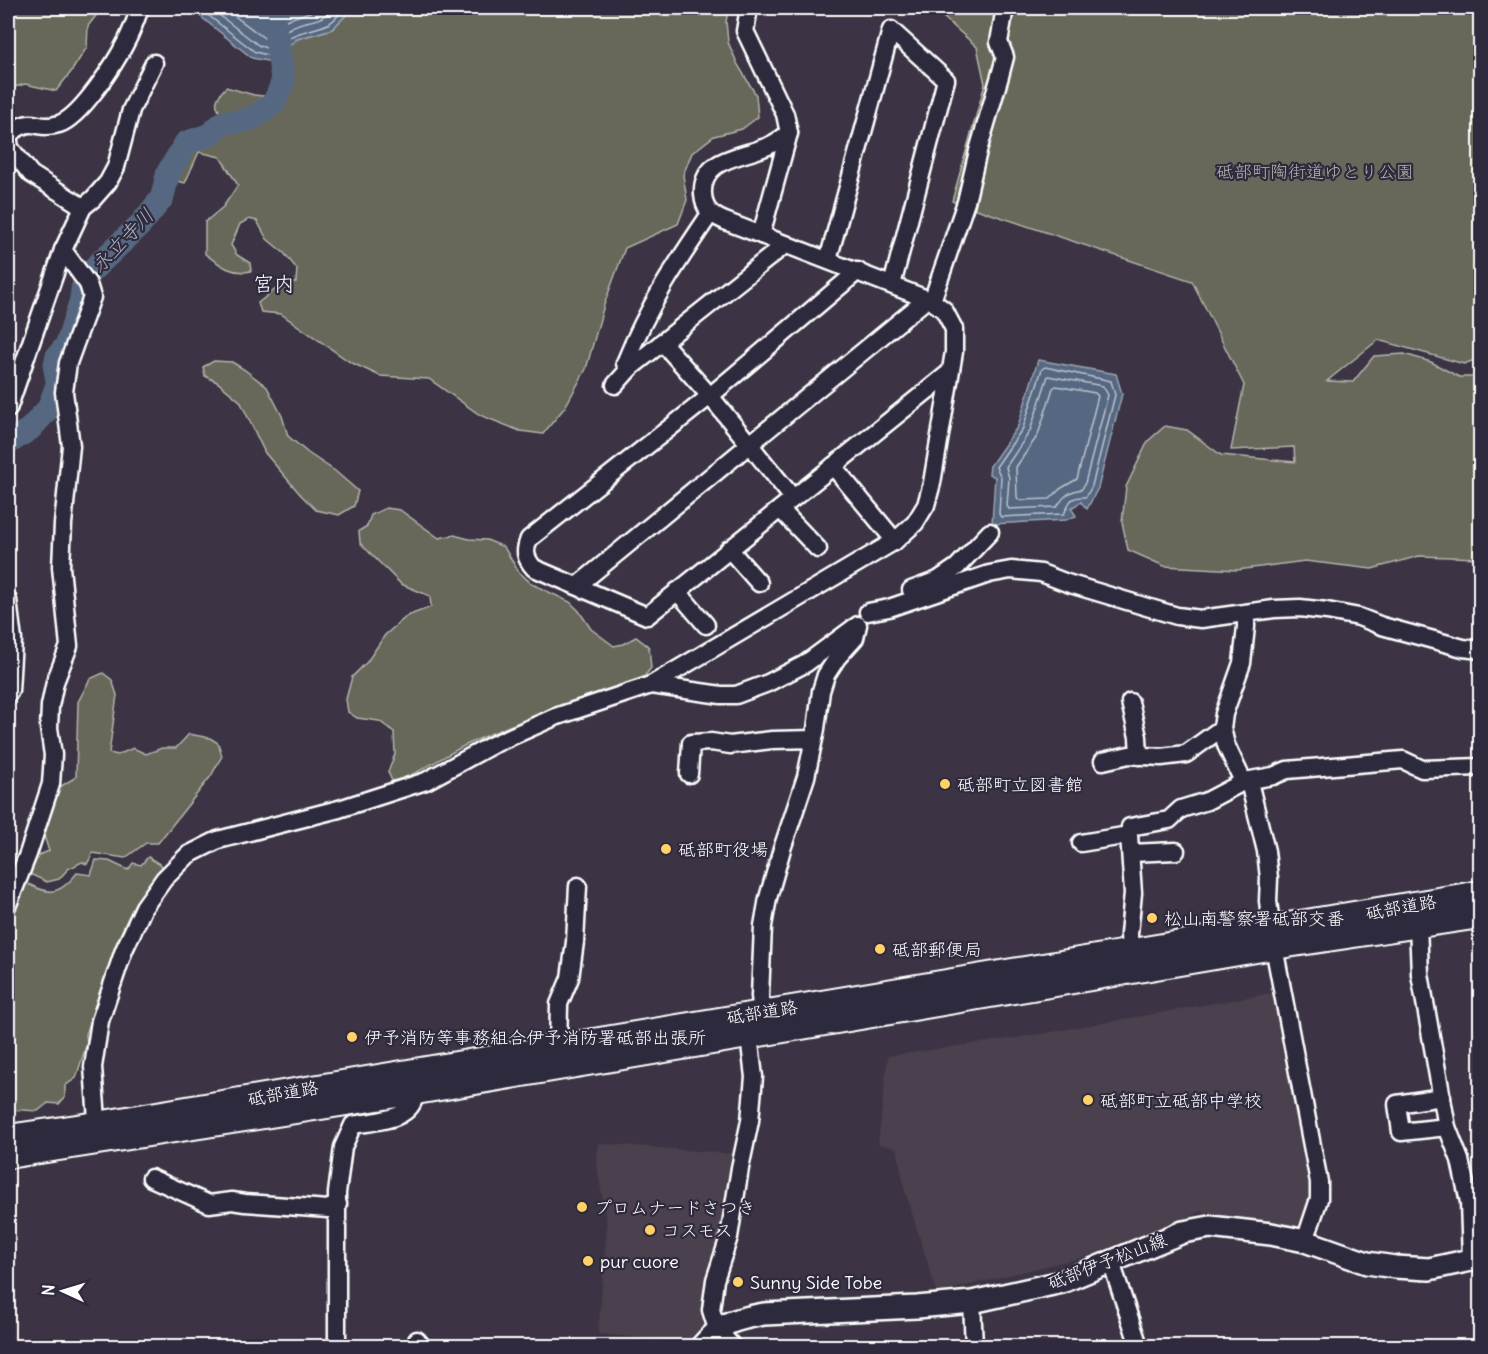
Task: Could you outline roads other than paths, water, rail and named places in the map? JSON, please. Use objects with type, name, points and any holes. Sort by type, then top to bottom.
[{"type":"highway","name":"砥部道路","points":[[8,1155],[98,1133],[415,1081],[749,1036],[1273,938],[1480,893]]},
{"type":"highway","name":"砥部道路","points":[[415,1081],[558,1047],[1130,952],[1418,925],[1480,916]]},
{"type":"highway","name":"砥部道路","points":[[8,1137],[98,1133]]},
{"type":"main road","name":"砥部伊予松山線","points":[[702,1347],[717,1329],[736,1320],[764,1314],[917,1307],[972,1302],[1062,1282],[1183,1232],[1209,1227],[1271,1234],[1305,1241],[1367,1263],[1395,1267],[1429,1269],[1476,1259]]},
{"type":"street","points":[[83,207],[31,174],[10,148],[8,135],[19,126],[29,122],[45,126],[61,124],[72,116],[98,87],[126,42],[141,8]]},
{"type":"street","points":[[749,8],[745,32],[785,114],[789,133],[761,235]]},
{"type":"street","points":[[577,586],[929,300],[966,202],[1005,57],[999,42],[1005,8]]},
{"type":"street","points":[[828,260],[891,30],[945,80],[892,285]]},
{"type":"street","points":[[8,409],[63,250],[83,207],[108,183],[116,167],[131,110],[154,63]]},
{"type":"street","points":[[98,1133],[93,1067],[100,1021],[124,950],[144,907],[164,879],[188,855],[218,840],[339,809],[426,780],[492,745],[555,717],[651,685],[895,541],[915,523],[926,505],[932,483],[954,352],[954,329],[944,310],[929,300],[711,214],[706,207],[703,194],[704,181],[710,169],[722,160],[775,143],[789,133]]},
{"type":"street","points":[[630,368],[625,363],[639,330],[667,277],[711,214]]},
{"type":"street","points":[[615,385],[630,368],[786,244]]},
{"type":"street","points":[[8,904],[28,854],[51,784],[53,755],[50,706],[55,682],[69,646],[61,567],[70,446],[64,392],[68,363],[92,297],[83,277],[63,250]]},
{"type":"street","points":[[858,271],[710,396],[530,539],[526,548],[526,559],[534,568],[647,616],[949,373]]},
{"type":"street","points":[[662,342],[794,498]]},
{"type":"street","points":[[833,466],[895,541]]},
{"type":"street","points":[[780,509],[818,549]]},
{"type":"street","points":[[651,685],[736,695],[768,683],[805,664],[858,626],[868,612],[888,599],[938,580],[957,567],[990,532]]},
{"type":"street","points":[[729,549],[759,583]]},
{"type":"street","points":[[868,612],[889,608],[989,574],[1011,570],[1041,573],[1177,616],[1201,619],[1274,609],[1300,608],[1327,611],[1359,617],[1382,627],[1463,648],[1480,650]]},
{"type":"street","points":[[677,591],[706,625]]},
{"type":"street","points":[[8,600],[10,640],[10,692],[8,694]]},
{"type":"street","points":[[1246,614],[1242,663],[1224,714],[1222,728],[1226,745],[1250,786],[1266,851],[1273,938],[1319,1182],[1319,1199],[1305,1241]]},
{"type":"street","points":[[732,1347],[717,1329],[711,1310],[716,1280],[729,1237],[750,1121],[754,1077],[749,1036],[762,1012],[760,996],[763,926],[768,898],[782,849],[806,777],[820,691],[826,675],[837,658],[855,638],[858,626]]},
{"type":"street","points":[[1130,702],[1138,737],[1139,756]]},
{"type":"street","points":[[1103,760],[1129,755],[1161,757],[1186,754],[1222,728]]},
{"type":"street","points":[[689,774],[691,743],[711,742],[730,745],[772,740],[814,739]]},
{"type":"street","points":[[1130,952],[1129,934],[1133,893],[1130,826],[1169,820],[1181,809],[1207,801],[1245,781],[1273,776],[1287,770],[1402,760],[1422,768],[1480,767]]},
{"type":"street","points":[[1081,843],[1129,835]]},
{"type":"street","points":[[1131,853],[1176,850]]},
{"type":"street","points":[[558,1047],[559,1004],[570,978],[573,960],[578,886]]},
{"type":"street","points":[[1418,925],[1420,974],[1447,1127],[1460,1160],[1469,1202],[1476,1259]]},
{"type":"street","points":[[337,1347],[338,1204],[343,1147],[353,1125],[403,1114],[413,1106],[415,1081]]},
{"type":"street","points":[[1442,1097],[1397,1104],[1401,1132],[1447,1127]]},
{"type":"street","points":[[151,1178],[209,1204],[232,1200],[244,1203],[328,1209],[338,1204]]},
{"type":"street","points":[[1111,1262],[1139,1347]]},
{"type":"street","points":[[972,1302],[974,1347]]},
{"type":"water","points":[[190,8],[353,8],[332,29],[297,39],[285,49],[282,64],[252,58]]},
{"type":"water","points":[[1038,360],[1116,374],[1122,394],[1098,488],[1087,509],[1081,502],[1071,508],[1076,516],[1066,520],[992,524],[995,477],[989,474],[990,466],[1018,426]]},
{"type":"waterway","name":"永立寺川","points":[[8,443],[30,429],[49,408],[58,383],[55,367],[57,357],[67,345],[88,274],[141,224],[162,198],[168,173],[186,143],[209,135],[224,122],[246,121],[274,103],[283,82],[272,8]]},
{"type":"place","name":"砥部町立図書館","points":[[945,784]]},
{"type":"place","name":"砥部町役場","points":[[666,849]]},
{"type":"place","name":"松山南警察署砥部交番","points":[[1152,918]]},
{"type":"place","name":"砥部郵便局","points":[[880,949]]},
{"type":"place","name":"伊予消防等事務組合伊予消防署砥部出張所","points":[[352,1037]]},
{"type":"place","name":"砥部町立砥部中学校","points":[[1088,1100]]},
{"type":"place","name":"プロムナードさつき","points":[[582,1207]]},
{"type":"place","name":"コスモス","points":[[650,1230]]},
{"type":"place","name":"pur cuore","points":[[588,1261]]},
{"type":"place","name":"Sunny Side Tobe","points":[[738,1282]]},
{"type":"district","name":"宮内","points":[[274,283]]},
{"type":"park label","name":"砥部町陶街道ゆとり公園","points":[[1315,171]]}]
